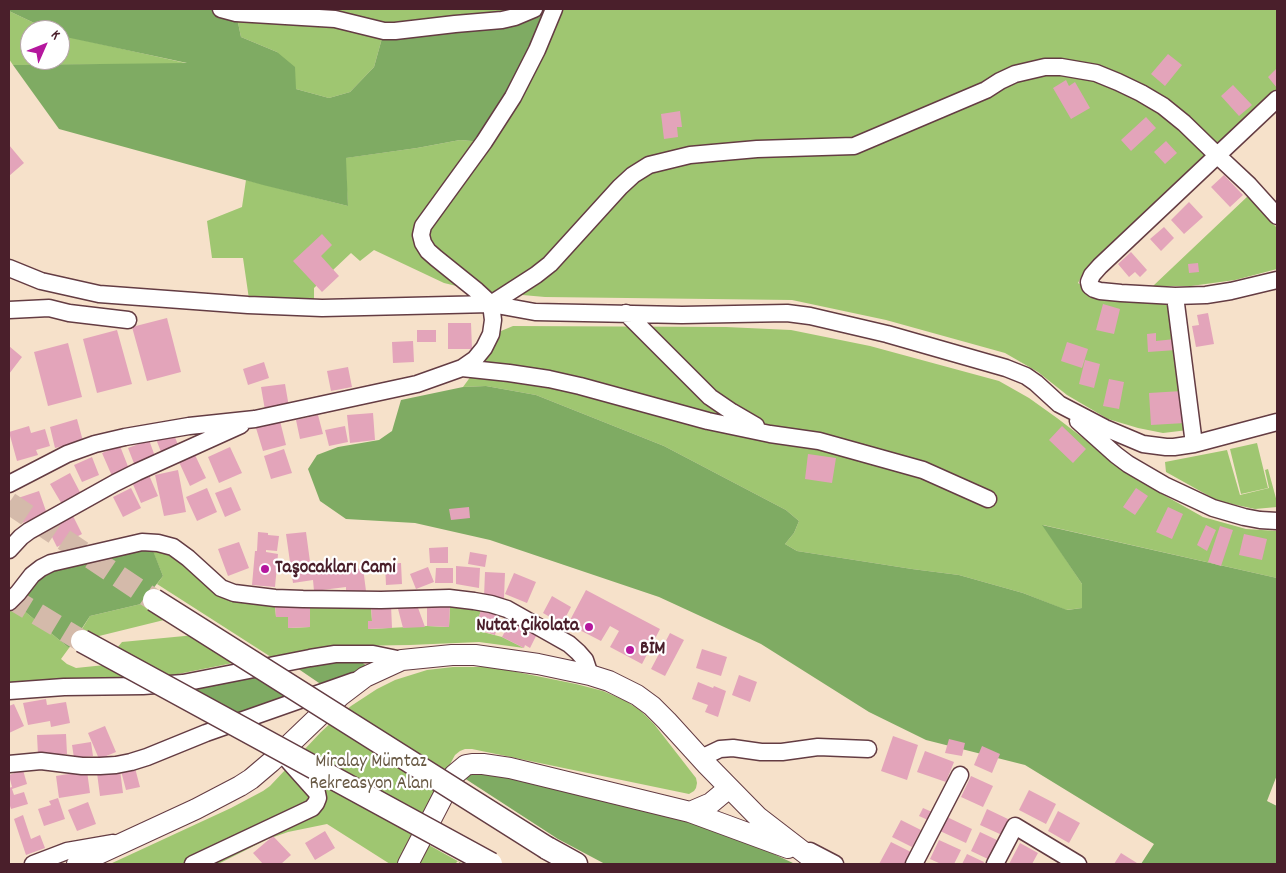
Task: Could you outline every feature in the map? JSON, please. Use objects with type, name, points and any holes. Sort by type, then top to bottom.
[{"type":"highway","points":[[154,600],[547,848],[576,864]]},
{"type":"highway","points":[[82,642],[491,864]]},
{"type":"main road","points":[[77,864],[196,809],[252,779],[340,696],[365,678],[402,660],[452,655],[475,655],[538,664],[590,675],[617,685],[646,700],[758,817],[812,860]]},
{"type":"main road","points":[[408,864],[454,775],[466,765],[483,764],[510,768],[690,812],[812,860]]},
{"type":"main road","points":[[690,812],[711,804],[729,788]]},
{"type":"street","points":[[221,9],[236,13],[334,20],[395,31],[515,18],[534,9]]},
{"type":"street","points":[[9,484],[67,454],[95,444],[189,426],[255,419],[417,384],[462,368],[475,359],[484,348],[491,334],[493,320],[491,304],[432,255],[423,243],[421,235],[423,226],[484,142],[513,97],[537,50],[554,9]]},
{"type":"street","points":[[491,304],[550,264],[620,187],[633,175],[649,165],[690,155],[854,146],[986,90],[1015,74],[1045,68],[1061,67],[1096,73],[1141,93],[1163,106],[1184,123],[1249,185],[1277,216]]},
{"type":"street","points":[[1277,100],[1100,266],[1089,282],[1090,286],[1100,291],[1121,294],[1175,296],[1232,291],[1277,280]]},
{"type":"street","points":[[9,268],[41,281],[99,294],[248,305],[322,308],[491,304],[535,312],[682,315],[787,313],[832,320],[975,358],[1016,372],[1031,380],[1116,455],[1164,485],[1220,510],[1244,517],[1277,522]]},
{"type":"street","points":[[49,308],[56,285]]},
{"type":"street","points":[[69,313],[77,289]]},
{"type":"street","points":[[1175,296],[1194,444]]},
{"type":"street","points":[[9,310],[49,308],[69,313],[128,320]]},
{"type":"street","points":[[626,314],[710,397],[770,434]]},
{"type":"street","points":[[462,368],[549,379],[708,421],[770,434],[819,441],[923,470],[988,499]]},
{"type":"street","points":[[1059,404],[1105,428],[1144,444],[1166,447],[1194,444],[1277,422]]},
{"type":"street","points":[[9,550],[29,531],[137,472],[255,419]]},
{"type":"street","points":[[12,597],[32,575],[51,563],[142,542],[158,543],[173,547],[188,558],[220,588],[234,593],[303,599],[381,600],[448,598],[507,608],[570,644],[585,660],[590,675]]},
{"type":"street","points":[[9,691],[64,687],[135,687],[183,683],[334,654],[373,654],[402,660]]},
{"type":"street","points":[[9,764],[41,761],[82,766],[100,766],[131,762],[206,733],[365,678]]},
{"type":"street","points":[[701,758],[720,749],[733,748],[761,752],[782,752],[818,747],[868,749]]},
{"type":"street","points":[[193,864],[294,817],[312,808],[316,803],[318,798],[315,790],[280,753]]},
{"type":"street","points":[[914,864],[960,775]]},
{"type":"street","points":[[995,864],[1015,826],[1078,864]]},
{"type":"street","points":[[781,836],[835,864]]},
{"type":"street","points":[[33,864],[67,851],[132,840]]},
{"type":"green space","points":[[9,9],[238,9],[236,13],[241,37],[277,52],[295,67],[296,89],[329,98],[350,92],[374,67],[384,31],[534,9],[554,9],[484,142],[460,140],[346,158],[348,206],[263,185],[59,129],[13,65],[20,65],[20,70],[70,70],[70,64],[187,63],[70,38],[70,20],[28,20],[9,11]]},
{"type":"green space","points":[[238,9],[534,9],[384,31],[374,67],[350,92],[329,98],[296,89],[277,52],[241,37],[236,13]]},
{"type":"green space","points":[[554,9],[1277,9],[1277,91],[1084,271],[1078,283],[1098,297],[1170,302],[1188,430],[1163,433],[1108,419],[1067,395],[1038,372],[1005,353],[886,320],[792,300],[545,297],[477,291],[444,283],[374,250],[360,261],[351,253],[314,288],[314,300],[249,299],[243,258],[212,258],[207,221],[242,207],[246,180],[348,206],[345,158],[460,140],[484,142]]},
{"type":"green space","points":[[9,11],[28,20],[20,20],[20,65],[13,65],[9,59]]},
{"type":"green space","points":[[70,37],[190,64],[70,65]]},
{"type":"green space","points":[[1248,196],[1277,228],[1277,269],[1235,280],[1191,286],[1153,286]]},
{"type":"green space","points":[[513,326],[726,327],[791,330],[870,346],[999,381],[1029,398],[1104,454],[1162,494],[1203,517],[1246,529],[1277,531],[1277,578],[1043,525],[1082,584],[1082,608],[1066,610],[1023,593],[959,575],[797,551],[785,544],[794,533],[799,521],[786,510],[664,446],[536,395],[486,386],[463,387],[492,347],[501,331]]},
{"type":"green space","points":[[486,386],[536,395],[664,446],[786,510],[799,521],[794,533],[785,544],[797,551],[959,575],[1023,593],[1067,610],[1082,608],[1082,584],[1042,525],[1277,578],[1277,775],[1267,801],[1277,806],[1277,864],[1141,864],[1154,844],[1025,765],[926,740],[869,712],[761,644],[659,597],[490,540],[415,523],[346,519],[320,501],[308,469],[317,455],[338,447],[379,440],[392,431],[401,400],[463,387]]},
{"type":"green space","points":[[1257,443],[1268,488],[1241,494],[1230,449]]},
{"type":"green space","points":[[1227,450],[1240,495],[1269,488],[1265,470],[1268,469],[1277,507],[1255,509],[1218,501],[1166,472],[1165,462]]},
{"type":"green space","points":[[152,548],[163,576],[141,604],[90,616],[69,648],[17,605],[41,574],[65,565]]},
{"type":"green space","points":[[152,549],[171,553],[189,567],[212,591],[221,595],[275,605],[276,617],[288,617],[288,628],[310,627],[310,604],[371,606],[372,621],[368,621],[369,629],[427,626],[449,627],[450,605],[482,607],[475,630],[502,637],[524,648],[479,642],[345,646],[271,657],[157,584],[163,576]]},
{"type":"green space","points":[[143,601],[164,620],[95,637],[82,629],[90,616],[141,604]]},
{"type":"green space","points":[[17,605],[69,648],[61,659],[67,664],[76,668],[105,665],[131,681],[9,685],[9,612]]},
{"type":"green space","points":[[195,635],[233,663],[168,676],[117,648],[122,642]]},
{"type":"green space","points":[[360,661],[367,666],[366,668],[322,685],[297,668],[323,663]]},
{"type":"green space","name":"Miralay Mümtaz Rekreasyon Alanı","points":[[453,667],[492,667],[576,684],[603,691],[626,701],[641,711],[654,724],[696,778],[696,788],[689,794],[465,749],[455,755],[428,805],[400,864],[390,864],[327,824],[288,832],[268,839],[218,864],[110,864],[231,808],[263,791],[334,720],[377,689],[395,680],[427,670]]},
{"type":"green space","points":[[254,676],[285,696],[235,716],[193,690]]},
{"type":"green space","points":[[472,769],[704,825],[744,840],[795,864],[605,864],[558,839],[461,776]]},
{"type":"green space","points":[[427,844],[458,861],[455,864],[417,864]]},
{"type":"building","points":[[1168,54],[1182,65],[1165,86],[1151,74]]},
{"type":"building","points":[[1277,68],[1277,88],[1268,77]]},
{"type":"building","points":[[1066,80],[1069,86],[1075,82],[1090,108],[1071,119],[1053,88]]},
{"type":"building","points":[[1233,85],[1252,105],[1239,116],[1221,96]]},
{"type":"building","points":[[680,111],[682,127],[677,127],[678,137],[664,139],[661,114]]},
{"type":"building","points":[[1146,117],[1156,128],[1131,151],[1121,140]]},
{"type":"building","points":[[1166,141],[1177,153],[1165,164],[1154,152]]},
{"type":"building","points":[[9,145],[24,163],[9,176]]},
{"type":"building","points":[[1224,175],[1243,195],[1230,207],[1211,187]]},
{"type":"building","points":[[1189,202],[1203,217],[1184,234],[1171,220]]},
{"type":"building","points":[[1164,227],[1174,238],[1161,251],[1150,239]]},
{"type":"building","points":[[322,234],[332,245],[321,256],[339,276],[322,292],[293,261]]},
{"type":"building","points":[[1131,252],[1147,270],[1140,277],[1135,272],[1129,277],[1118,264]]},
{"type":"building","points":[[1198,263],[1199,272],[1189,273],[1188,264]]},
{"type":"building","points":[[1103,304],[1120,309],[1114,334],[1096,330]]},
{"type":"building","points":[[1208,313],[1214,344],[1196,347],[1192,326],[1199,325],[1197,315]]},
{"type":"building","points":[[167,318],[181,372],[147,381],[132,327]]},
{"type":"building","points":[[448,323],[471,323],[472,349],[448,349]]},
{"type":"building","points":[[117,330],[132,384],[97,393],[83,339]]},
{"type":"building","points":[[417,330],[436,330],[436,342],[417,342]]},
{"type":"building","points":[[1156,333],[1156,341],[1175,339],[1176,350],[1148,352],[1147,334]]},
{"type":"building","points":[[413,341],[414,362],[393,363],[392,342]]},
{"type":"building","points":[[1067,342],[1088,349],[1082,368],[1061,361]]},
{"type":"building","points":[[68,343],[82,397],[48,406],[34,352]]},
{"type":"building","points":[[9,346],[22,357],[9,374]]},
{"type":"building","points":[[1085,360],[1100,364],[1094,388],[1079,384]]},
{"type":"building","points":[[264,362],[269,378],[248,385],[243,369]]},
{"type":"building","points":[[348,367],[352,387],[331,391],[327,371]]},
{"type":"building","points":[[1109,379],[1124,382],[1119,409],[1103,406]]},
{"type":"building","points":[[285,384],[289,407],[265,410],[261,387]]},
{"type":"building","points":[[1182,391],[1185,423],[1151,425],[1149,393]]},
{"type":"building","points":[[373,413],[375,440],[350,443],[347,415]]},
{"type":"building","points":[[318,415],[323,434],[300,439],[296,420]]},
{"type":"building","points":[[77,419],[83,441],[55,448],[50,427]]},
{"type":"building","points":[[280,421],[286,445],[263,451],[256,428]]},
{"type":"building","points":[[29,426],[31,433],[45,429],[50,446],[36,450],[38,455],[17,461],[9,432]]},
{"type":"building","points":[[345,426],[348,442],[329,446],[325,430]]},
{"type":"building","points":[[1062,426],[1086,449],[1073,463],[1049,440]]},
{"type":"building","points":[[173,432],[180,450],[163,457],[156,439]]},
{"type":"building","points":[[149,440],[156,459],[135,466],[128,448]]},
{"type":"building","points":[[120,446],[129,469],[112,476],[102,453]]},
{"type":"building","points":[[230,447],[242,473],[219,483],[208,457]]},
{"type":"building","points":[[284,449],[292,473],[271,479],[264,456]]},
{"type":"building","points":[[808,454],[836,458],[832,483],[805,479]]},
{"type":"building","points":[[195,455],[206,478],[190,486],[179,462]]},
{"type":"building","points":[[92,457],[99,475],[82,482],[74,465]]},
{"type":"building","points":[[178,470],[186,512],[164,516],[155,475]]},
{"type":"building","points":[[70,473],[82,496],[63,506],[50,484]]},
{"type":"building","points":[[149,475],[158,496],[141,503],[132,482]]},
{"type":"building","points":[[231,487],[241,510],[225,517],[215,493]]},
{"type":"building","points":[[131,488],[141,508],[123,517],[113,497]]},
{"type":"building","points":[[207,488],[217,512],[197,521],[186,497]]},
{"type":"building","points":[[1136,488],[1148,496],[1135,515],[1123,507]]},
{"type":"building","points":[[39,491],[47,514],[22,523],[17,509],[9,511],[9,501]]},
{"type":"building","points":[[469,507],[470,518],[451,520],[449,509]]},
{"type":"building","points":[[1168,507],[1183,514],[1172,539],[1156,532]]},
{"type":"building","points":[[73,516],[82,534],[57,547],[48,529]]},
{"type":"building","points":[[1206,525],[1216,530],[1207,551],[1197,545]]},
{"type":"building","points":[[1220,526],[1233,530],[1221,566],[1208,562]]},
{"type":"building","name":"Taşocakları Cami","points":[[258,532],[279,536],[277,551],[266,550],[266,552],[278,554],[275,587],[252,585]]},
{"type":"building","points":[[306,532],[311,569],[328,567],[328,569],[343,566],[343,571],[363,568],[366,591],[346,594],[346,587],[314,591],[313,580],[293,583],[286,534]]},
{"type":"building","points":[[1244,534],[1267,539],[1262,560],[1239,555]]},
{"type":"building","points":[[239,542],[249,568],[228,576],[218,549]]},
{"type":"building","points":[[448,547],[448,563],[430,563],[429,548]]},
{"type":"building","points":[[470,552],[487,555],[485,567],[468,564]]},
{"type":"building","points":[[401,563],[402,584],[386,585],[385,564]]},
{"type":"building","points":[[456,566],[480,568],[479,588],[456,584]]},
{"type":"building","points":[[428,567],[434,582],[416,589],[410,574]]},
{"type":"building","points":[[436,568],[453,568],[453,583],[435,583]]},
{"type":"building","points":[[485,572],[505,573],[504,598],[484,597]]},
{"type":"building","points":[[514,573],[536,582],[527,603],[505,594]]},
{"type":"building","points":[[586,590],[660,629],[642,664],[610,647],[619,631],[610,626],[601,641],[568,624]]},
{"type":"building","points":[[552,596],[571,607],[562,624],[543,613]]},
{"type":"building","points":[[310,604],[310,627],[288,628],[288,617],[276,617],[275,605]]},
{"type":"building","points":[[427,604],[450,605],[449,627],[427,626]]},
{"type":"building","points":[[391,605],[392,628],[368,629],[368,621],[372,621],[371,606]]},
{"type":"building","points":[[397,605],[417,605],[425,627],[403,628]]},
{"type":"building","points":[[482,607],[501,613],[495,635],[475,629]]},
{"type":"building","points":[[518,621],[537,634],[530,648],[525,645],[524,648],[502,637],[510,622],[516,625]]},
{"type":"building","points":[[670,633],[684,640],[665,676],[651,669]]},
{"type":"building","points":[[702,649],[727,657],[721,676],[696,668]]},
{"type":"building","points":[[739,675],[757,682],[750,702],[732,695]]},
{"type":"building","points":[[698,682],[726,691],[718,717],[705,712],[708,705],[692,699]]},
{"type":"building","points":[[46,699],[47,705],[66,702],[70,723],[51,727],[50,721],[28,725],[23,703]]},
{"type":"building","points":[[14,704],[24,726],[9,733],[9,706]]},
{"type":"building","points":[[105,726],[116,752],[99,759],[88,733]]},
{"type":"building","points":[[66,734],[67,754],[38,755],[37,735]]},
{"type":"building","points":[[893,736],[918,745],[907,780],[881,771]]},
{"type":"building","points":[[949,739],[965,743],[962,756],[945,753]]},
{"type":"building","points":[[91,742],[93,756],[74,758],[72,745]]},
{"type":"building","points":[[982,746],[1000,754],[992,773],[974,765]]},
{"type":"building","points":[[925,751],[954,762],[946,782],[917,772]]},
{"type":"building","points":[[135,768],[140,787],[126,790],[121,771]]},
{"type":"building","points":[[23,770],[27,784],[12,789],[14,795],[24,792],[28,804],[11,809],[9,788],[12,787],[9,775]]},
{"type":"building","points":[[120,770],[123,793],[100,796],[97,773]]},
{"type":"building","points":[[87,771],[90,793],[59,798],[56,776]]},
{"type":"building","points":[[971,776],[993,786],[983,807],[961,797]]},
{"type":"building","points":[[1029,790],[1056,804],[1046,824],[1019,810]]},
{"type":"building","points":[[58,798],[65,819],[44,826],[38,809],[51,805],[49,801]]},
{"type":"building","points":[[88,802],[96,824],[77,831],[68,810]]},
{"type":"building","points":[[923,808],[932,812],[928,820],[919,816]]},
{"type":"building","points":[[987,809],[1010,820],[1002,835],[980,825]]},
{"type":"building","points":[[1058,811],[1080,823],[1069,843],[1048,831]]},
{"type":"building","points":[[23,815],[31,839],[40,835],[45,848],[26,855],[14,819]]},
{"type":"building","points":[[947,817],[972,829],[966,843],[940,831]]},
{"type":"building","points":[[901,820],[921,830],[912,847],[892,837]]},
{"type":"building","points":[[325,831],[335,848],[315,860],[305,843]]},
{"type":"building","points":[[980,832],[999,841],[990,860],[971,851]]},
{"type":"building","points":[[273,836],[291,855],[281,864],[263,864],[253,853]]},
{"type":"building","points":[[939,840],[961,850],[954,864],[941,864],[930,859]]},
{"type":"building","points":[[891,842],[911,852],[905,864],[879,864]]},
{"type":"building","points":[[1020,843],[1038,853],[1032,864],[1009,864]]},
{"type":"building","points":[[1121,853],[1137,863],[1114,864]]},
{"type":"building","points":[[967,854],[984,862],[983,864],[962,864]]},
{"type":"tunnel","points":[[9,503],[154,600]]},
{"type":"tunnel","points":[[9,597],[82,641]]},
{"type":"place","name":"Taşocakları Cami","points":[[265,569]]},
{"type":"place","name":"Nutat Çikolata","points":[[589,627]]},
{"type":"place","name":"BİM","points":[[630,650]]}]
